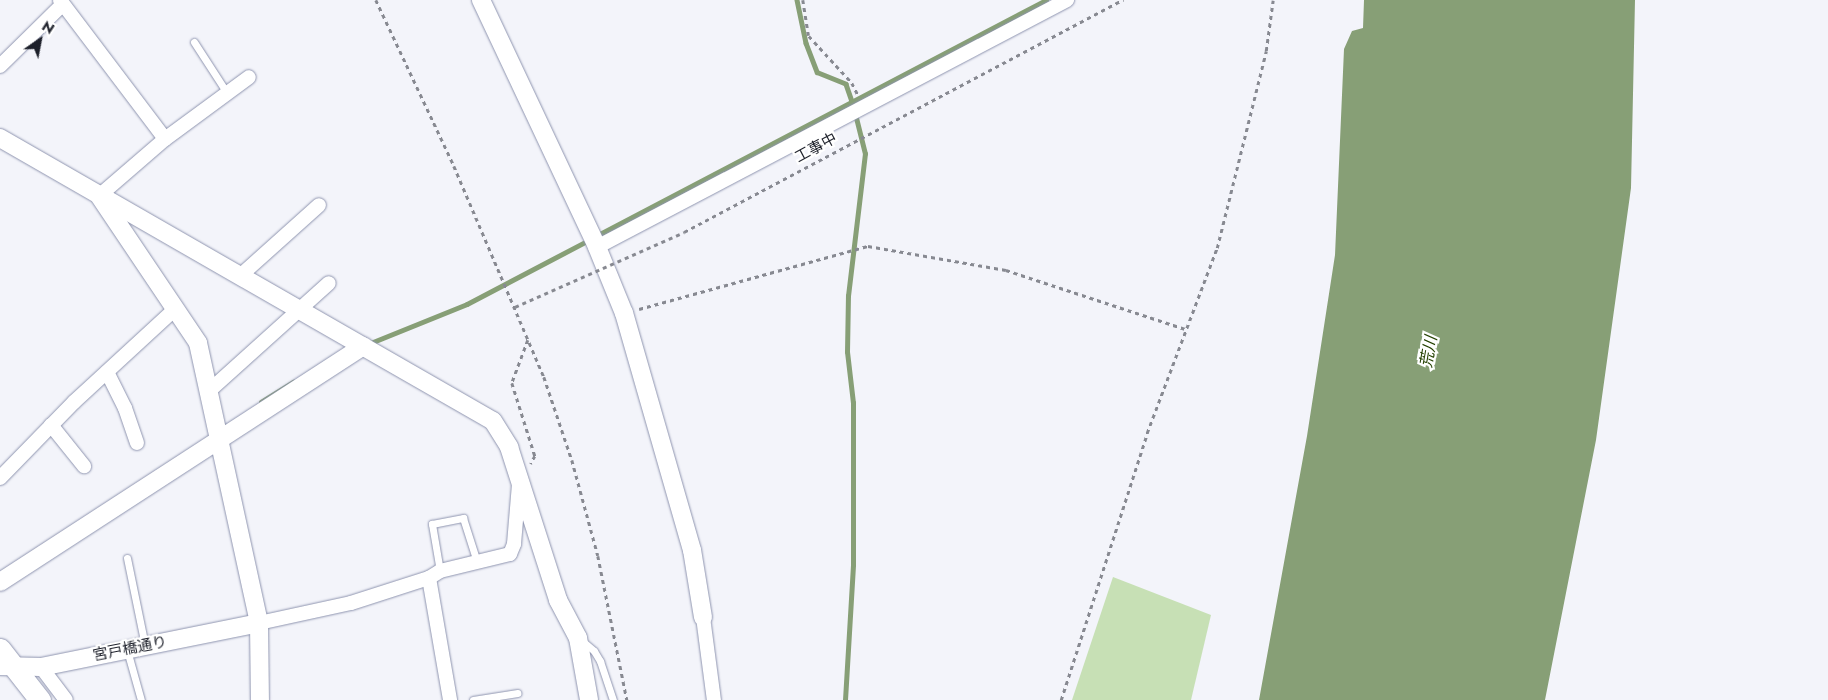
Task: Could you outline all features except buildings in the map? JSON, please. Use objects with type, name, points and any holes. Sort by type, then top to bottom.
[{"type":"main road","points":[[4,660],[40,700]]},
{"type":"street","points":[[481,0],[595,243],[624,313],[692,550],[714,700]]},
{"type":"street","points":[[595,243],[863,109],[1067,0]]},
{"type":"street","points":[[0,66],[62,2],[165,139]]},
{"type":"street","points":[[99,196],[165,139],[249,76]]},
{"type":"street","points":[[2,143],[99,196],[493,421],[509,447],[558,600],[578,638],[589,700]]},
{"type":"street","points":[[99,196],[198,343],[259,623],[260,700]]},
{"type":"street","points":[[240,276],[319,205]]},
{"type":"street","points":[[209,391],[301,311],[329,283]]},
{"type":"street","points":[[0,478],[51,425],[174,310]]},
{"type":"street","points":[[0,582],[218,432],[362,346]]},
{"type":"street","points":[[108,372],[125,408],[138,443]]},
{"type":"street","points":[[51,425],[84,466]]},
{"type":"street","points":[[259,623],[351,603],[477,562],[510,554],[514,544],[520,483]]},
{"type":"street","points":[[435,575],[450,700]]},
{"type":"street","name":"宮戸橋通り","points":[[4,660],[41,666],[259,623]]},
{"type":"street","points":[[41,666],[66,700]]},
{"type":"lane","points":[[194,42],[227,94]]},
{"type":"lane","points":[[435,575],[432,524],[463,518],[477,562]]},
{"type":"lane","points":[[127,558],[145,646]]},
{"type":"lane","points":[[578,638],[594,650],[613,700]]},
{"type":"lane","points":[[127,650],[141,700]]},
{"type":"lane","points":[[473,700],[517,694]]},
{"type":"path","points":[[376,0],[529,338],[585,508],[613,623],[628,700]]},
{"type":"path","points":[[803,0],[809,36],[856,90]]},
{"type":"path","name":"工事中","points":[[515,307],[684,232],[1123,0]]},
{"type":"path","points":[[1061,700],[1147,433],[1217,248],[1266,51],[1273,0]]},
{"type":"path","points":[[624,313],[863,247],[1006,270],[1186,329]]},
{"type":"path","points":[[520,483],[535,456],[512,383],[529,338]]},
{"type":"shaded area","points":[[1113,577],[1211,615],[1191,700],[1072,700]]},
{"type":"water","name":"荒川","points":[[1364,0],[1635,0],[1631,188],[1596,440],[1545,700],[1259,700],[1307,436],[1335,255],[1344,49],[1352,31],[1363,28]]},
{"type":"waterway","points":[[797,0],[806,43],[817,72],[846,84],[853,104]]},
{"type":"waterway","points":[[596,236],[1046,0]]},
{"type":"waterway","points":[[845,700],[853,565],[853,403],[847,352],[848,296],[865,154],[855,114]]},
{"type":"waterway","points":[[373,342],[467,304],[589,240]]},
{"type":"waterway","points":[[261,402],[293,382]]}]
